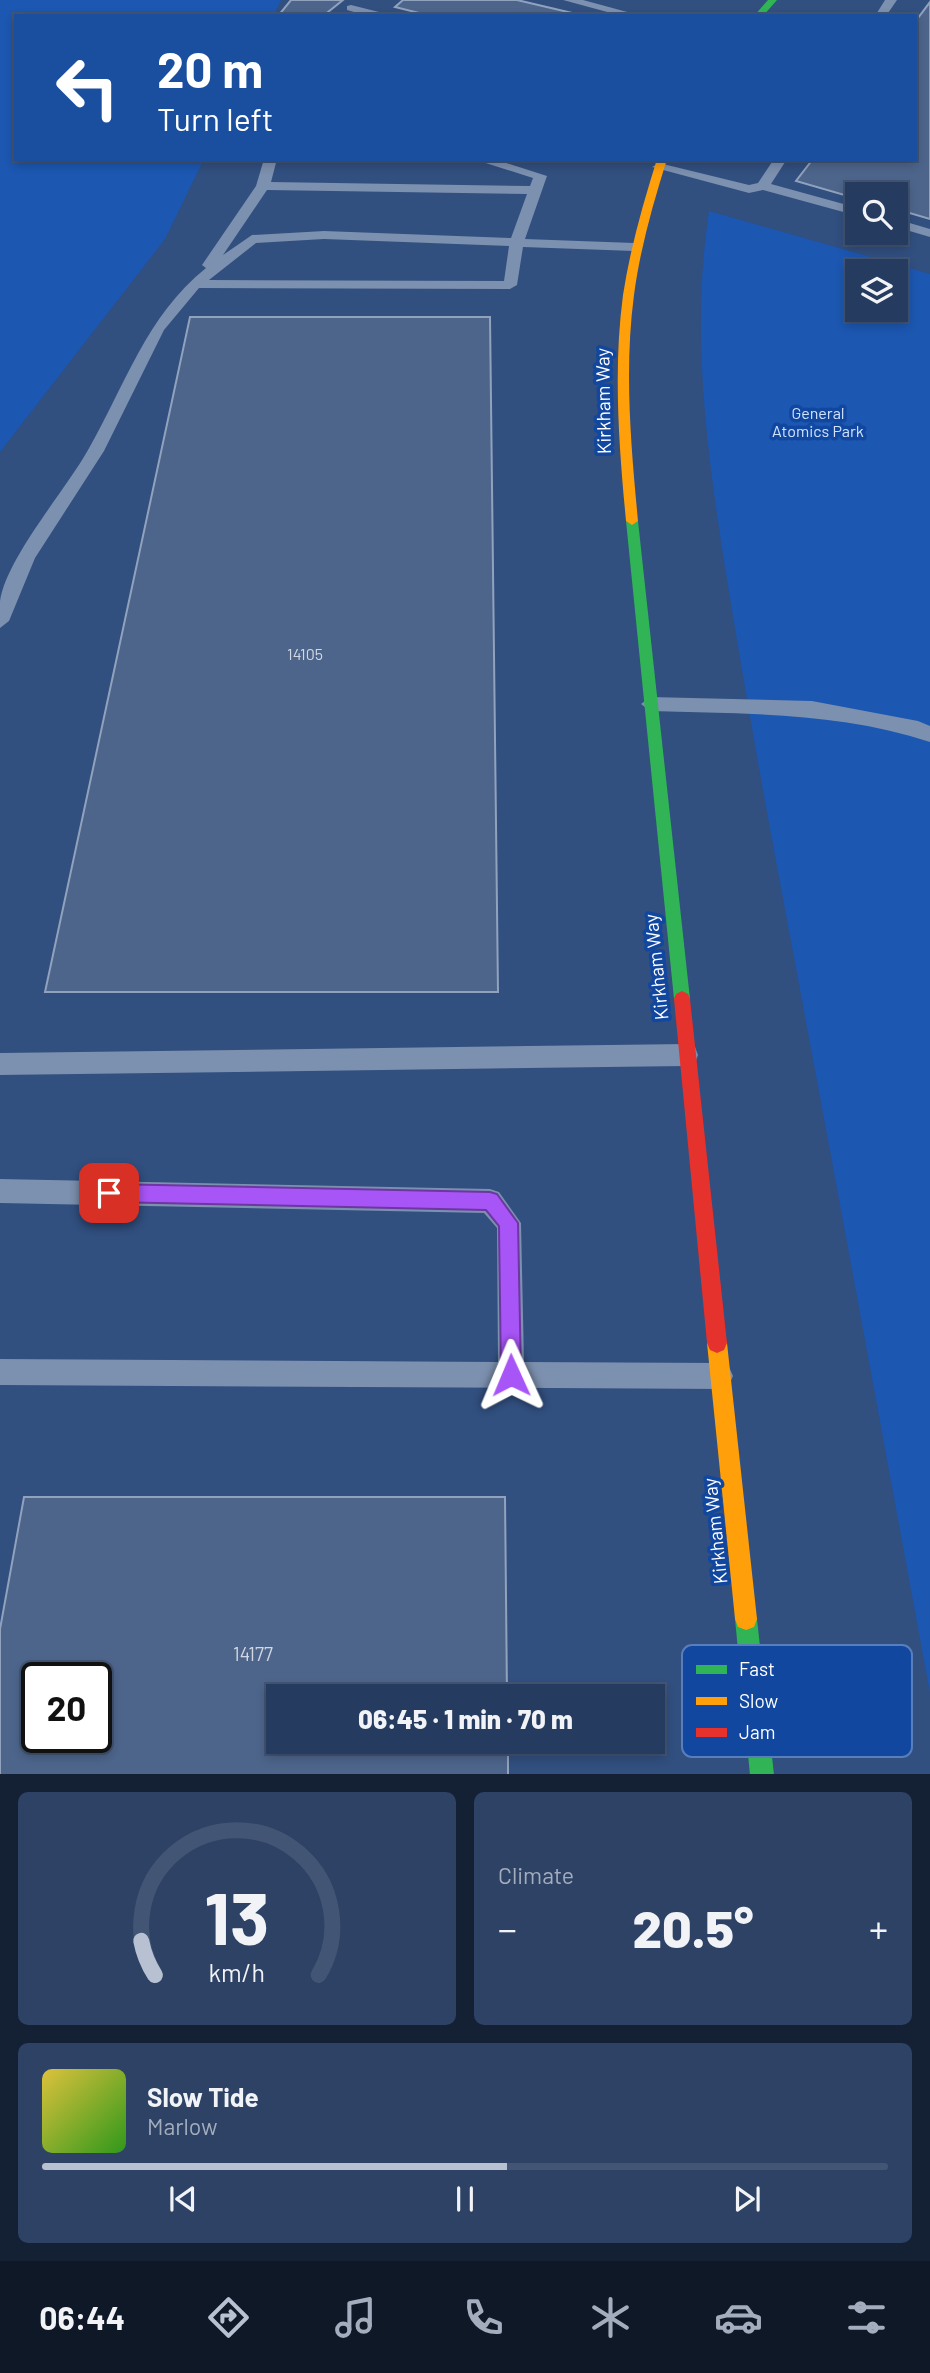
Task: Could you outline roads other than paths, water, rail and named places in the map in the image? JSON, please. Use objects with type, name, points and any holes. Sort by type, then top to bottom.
[{"type":"main road","points":[[760,14],[773,0]]},
{"type":"main road","name":"Kirkham Way","points":[[665,162],[634,247],[625,298],[620,372],[626,476],[748,1645]]},
{"type":"lane","points":[[569,0],[628,14]]},
{"type":"lane","points":[[352,8],[375,14]]},
{"type":"lane","points":[[0,621],[27,557],[96,451],[157,329],[195,284],[264,186],[270,161]]},
{"type":"lane","points":[[195,284],[510,285],[517,242],[540,176],[487,161]]},
{"type":"lane","points":[[763,186],[780,161]]},
{"type":"lane","points":[[665,162],[749,189],[763,186],[845,208]]},
{"type":"lane","points":[[264,186],[535,190]]},
{"type":"lane","points":[[908,227],[930,233]]},
{"type":"lane","points":[[195,284],[252,239],[324,235],[634,247]]},
{"type":"lane","points":[[650,704],[812,708],[911,726],[930,734]]},
{"type":"lane","points":[[0,1064],[687,1055]]},
{"type":"lane","points":[[0,1191],[490,1201],[509,1223],[511,1375]]},
{"type":"lane","points":[[0,1371],[720,1376]]},
{"type":"park label","name":"General Atomics Park","points":[[818,422]]}]
